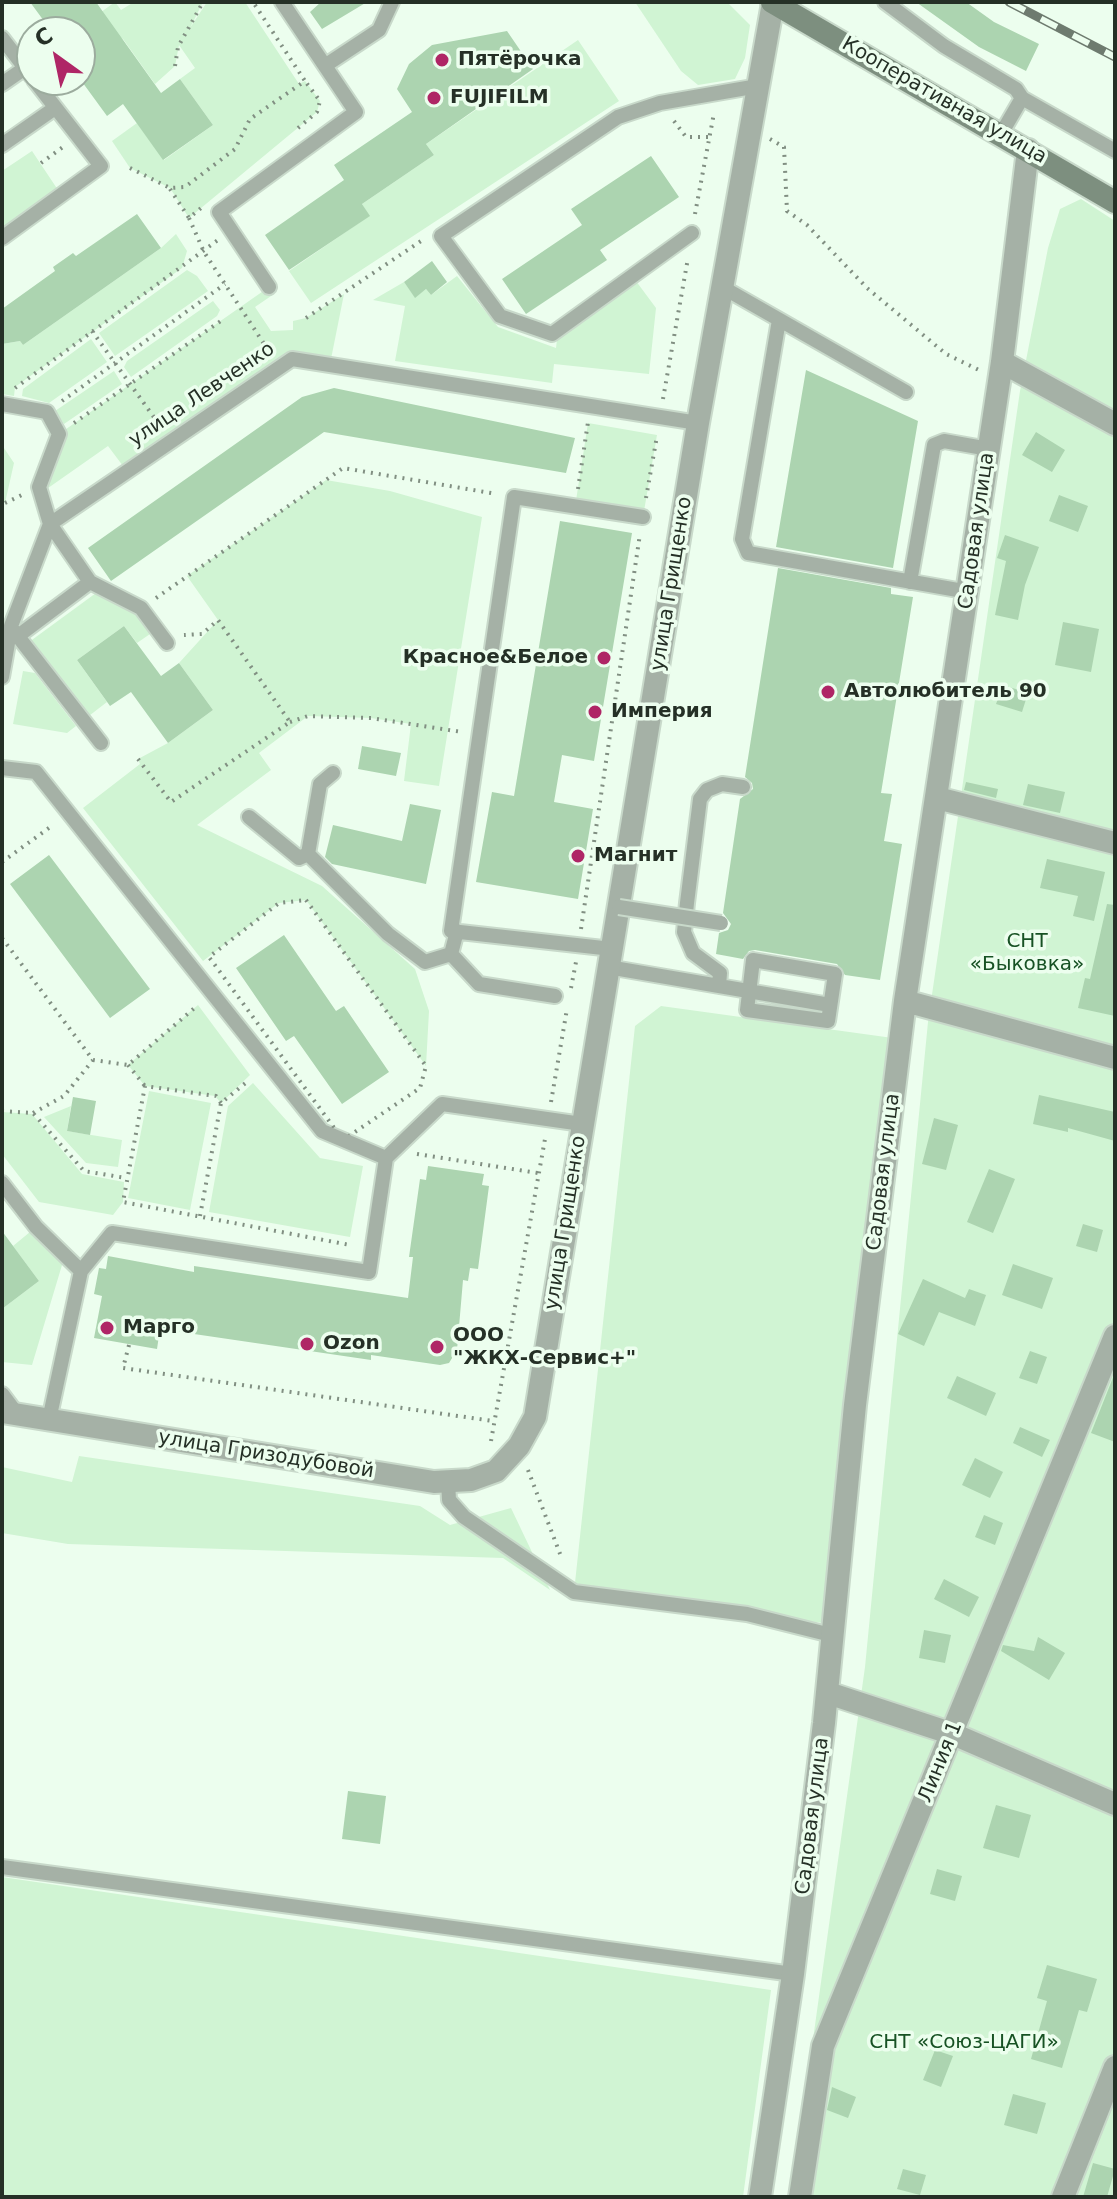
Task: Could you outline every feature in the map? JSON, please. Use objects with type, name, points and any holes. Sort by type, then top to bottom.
[{"type":"main road","name":"Кооперативная улица","points":[[773,2],[1115,202]]},
{"type":"street","name":"улица Грищенко","points":[[519,1446],[535,1417],[698,423],[773,2]]},
{"type":"street","name":"Садовая улица","points":[[760,2197],[793,1974],[828,1693],[831,1635],[905,1001],[969,592],[1028,150]]},
{"type":"street","points":[[1001,370],[1115,424]]},
{"type":"street","points":[[937,798],[1115,843]]},
{"type":"street","points":[[905,1001],[1115,1058]]},
{"type":"street","name":"Линия 1","points":[[800,2197],[823,2046],[1115,1336]]},
{"type":"street","name":"улица Гризодубовой","points":[[9,1413],[311,1464],[448,1481],[471,1480],[496,1471],[519,1446]]},
{"type":"street","points":[[828,1693],[953,1734],[1115,1804]]},
{"type":"street","points":[[1063,2197],[1115,2067]]},
{"type":"lane","points":[[269,287],[219,212],[356,112],[282,2]]},
{"type":"lane","points":[[326,65],[379,30],[392,2]]},
{"type":"lane","points":[[885,2],[944,46],[1016,89],[1022,98],[1115,151]]},
{"type":"lane","points":[[2,38],[16,56]]},
{"type":"lane","points":[[692,233],[552,334],[500,316],[441,236],[579,139],[618,117],[660,103],[758,86]]},
{"type":"lane","points":[[2,238],[101,166],[46,96]]},
{"type":"lane","points":[[1001,134],[1022,98]]},
{"type":"lane","points":[[2,145],[55,108]]},
{"type":"lane","points":[[722,287],[906,392]]},
{"type":"lane","points":[[779,320],[743,546],[754,556],[969,592]]},
{"type":"lane","name":"улица Левченко","points":[[50,524],[278,365],[292,359],[698,423]]},
{"type":"lane","points":[[8,405],[47,412],[59,434],[39,487],[50,524],[90,582],[141,608],[164,640]]},
{"type":"lane","points":[[910,582],[934,445],[944,441],[989,449]]},
{"type":"lane","points":[[643,517],[514,497],[451,931],[579,945],[610,958],[719,986],[830,1005],[835,974],[753,960],[750,991]]},
{"type":"lane","points":[[2,677],[50,524]]},
{"type":"lane","points":[[14,631],[90,582]]},
{"type":"lane","points":[[14,631],[101,743]]},
{"type":"lane","points":[[2,768],[36,772],[322,1131],[390,1154]]},
{"type":"lane","points":[[308,854],[320,784],[333,773]]},
{"type":"lane","points":[[719,986],[720,973],[693,953],[684,932],[687,903],[700,799],[707,790],[722,784],[743,787]]},
{"type":"lane","points":[[249,817],[299,858],[308,854]]},
{"type":"lane","points":[[308,854],[388,934],[425,962],[451,954]]},
{"type":"lane","points":[[619,907],[721,923]]},
{"type":"lane","points":[[451,954],[457,931]]},
{"type":"lane","points":[[451,954],[479,984],[562,994]]},
{"type":"lane","points":[[49,1420],[81,1271],[112,1233],[369,1272],[390,1154],[442,1104],[582,1124]]},
{"type":"lane","points":[[2,1183],[36,1227],[81,1271]]},
{"type":"lane","points":[[2,1394],[9,1413]]},
{"type":"lane","points":[[448,1481],[449,1500],[464,1517],[574,1592],[747,1614],[831,1635]]},
{"type":"lane","points":[[2,1867],[793,1974]]},
{"type":"path","points":[[175,66],[178,47],[203,2]]},
{"type":"path","points":[[253,2],[320,101],[317,112],[294,132]]},
{"type":"path","points":[[130,168],[170,188],[185,187],[235,149],[250,119],[305,81]]},
{"type":"path","points":[[562,994],[579,945],[643,517],[717,95]]},
{"type":"path","points":[[660,103],[686,137],[709,137]]},
{"type":"path","points":[[751,127],[784,147],[787,211],[807,225],[867,288],[946,354],[1001,370]]},
{"type":"path","points":[[41,163],[79,137]]},
{"type":"path","points":[[170,188],[189,218],[204,252],[278,365]]},
{"type":"path","points":[[189,218],[212,199]]},
{"type":"path","points":[[306,318],[437,230],[441,236]]},
{"type":"path","points":[[8,405],[15,387],[204,252]]},
{"type":"path","points":[[47,412],[225,284]]},
{"type":"path","points":[[59,434],[128,382],[225,318]]},
{"type":"path","points":[[92,331],[170,440]]},
{"type":"path","points":[[575,507],[591,405]]},
{"type":"path","points":[[141,608],[343,468],[514,497]]},
{"type":"path","points":[[2,498],[2,516]]},
{"type":"path","points":[[164,640],[202,634],[218,620],[290,722]]},
{"type":"path","points":[[138,759],[171,802],[290,722],[308,716],[371,718],[478,734]]},
{"type":"path","points":[[2,862],[62,819]]},
{"type":"path","points":[[209,957],[279,903],[306,900],[426,1066],[420,1088],[343,1140]]},
{"type":"path","points":[[2,938],[93,1060],[128,1065],[145,1086],[216,1096],[221,1103]]},
{"type":"path","points":[[128,1065],[198,1005]]},
{"type":"path","points":[[489,1447],[568,1006]]},
{"type":"path","points":[[2,1111],[33,1113],[64,1096],[93,1060]]},
{"type":"path","points":[[200,1216],[221,1103],[248,1081]]},
{"type":"path","points":[[145,1086],[123,1202],[350,1245]]},
{"type":"path","points":[[33,1113],[84,1171],[126,1178]]},
{"type":"path","points":[[390,1154],[538,1173]]},
{"type":"path","points":[[129,1345],[123,1368],[494,1421]]},
{"type":"path","points":[[519,1446],[574,1592]]},
{"type":"green space","points":[[115,2],[121,10],[134,2],[203,2],[190,28],[207,2],[245,2],[299,84],[305,81],[320,101],[317,112],[189,218],[170,188],[130,168],[112,141],[137,123],[164,160],[213,125],[180,79],[195,68],[179,45],[175,66],[155,84],[123,39],[96,23],[96,16]]},
{"type":"green space","points":[[635,2],[727,2],[750,25],[745,58],[735,79],[698,85],[681,71]]},
{"type":"green space","points":[[578,40],[619,101],[311,303],[289,271],[369,216],[362,204],[434,155],[426,144]]},
{"type":"green space","points":[[32,151],[62,196],[2,238],[2,171]]},
{"type":"green space","name":"СНТ «Союз-ЦАГИ»","points":[[1081,199],[1115,221],[1115,2197],[791,2197],[865,1667],[928,1022],[1020,391],[1048,248],[1060,209]]},
{"type":"green space","points":[[176,234],[187,251],[182,268],[15,387],[14,396],[2,394],[2,344],[20,341],[23,345],[161,248]]},
{"type":"green space","points":[[187,270],[197,276],[208,291],[115,356],[99,333]]},
{"type":"green space","points":[[457,276],[498,327],[556,348],[558,331],[633,277],[656,308],[649,374],[554,364],[552,383],[395,361],[405,306],[373,300],[404,282],[415,297],[426,289],[431,295]]},
{"type":"green space","points":[[269,287],[274,294],[255,307],[271,331],[293,330],[293,321],[306,318],[344,294],[330,364],[292,359],[126,470],[108,446],[41,493],[59,434]]},
{"type":"green space","points":[[213,301],[220,310],[217,316],[131,377],[124,367],[127,361]]},
{"type":"green space","points":[[91,339],[107,362],[49,403],[22,396],[23,389]]},
{"type":"green space","points":[[114,371],[122,384],[64,424],[55,411]]},
{"type":"green space","points":[[588,423],[657,435],[643,517],[575,507]]},
{"type":"green space","points":[[2,445],[14,463],[5,503],[2,498]]},
{"type":"green space","points":[[326,480],[390,491],[482,517],[439,786],[404,781],[411,724],[371,718],[308,716],[259,753],[271,770],[197,825],[322,886],[415,969],[429,1011],[426,1066],[306,900],[279,903],[203,961],[83,808],[140,764],[138,759],[168,743],[213,710],[179,663],[218,620],[187,576]]},
{"type":"green space","points":[[96,593],[136,612],[150,634],[137,643],[124,626],[77,660],[107,702],[85,719],[25,645]]},
{"type":"green space","points":[[23,671],[35,673],[76,726],[67,733],[13,724]]},
{"type":"green space","points":[[198,1005],[250,1075],[221,1103],[215,1096],[145,1086],[128,1065]]},
{"type":"green space","points":[[661,1006],[900,1039],[832,1624],[574,1592],[635,1026]]},
{"type":"green space","points":[[253,1083],[320,1158],[363,1166],[350,1237],[209,1212],[228,1106]]},
{"type":"green space","points":[[149,1091],[211,1103],[190,1210],[128,1198]]},
{"type":"green space","points":[[71,1106],[67,1131],[122,1140],[118,1167],[86,1163],[44,1117]]},
{"type":"green space","points":[[2,1112],[32,1114],[82,1174],[124,1182],[123,1202],[113,1215],[39,1202],[2,1154]]},
{"type":"green space","points":[[36,1227],[65,1255],[32,1365],[2,1362],[2,1309],[39,1281],[13,1246]]},
{"type":"green space","points":[[79,1456],[420,1506],[450,1525],[511,1508],[550,1590],[503,1558],[68,1544],[2,1533],[2,1467],[72,1482]]},
{"type":"green space","points":[[2,1877],[771,1990],[743,2197],[2,2197]]},
{"type":"building","points":[[30,2],[96,2],[161,93],[180,79],[213,125],[163,160],[123,104],[107,116],[92,96],[96,96],[96,16],[40,16]]},
{"type":"building","points":[[321,2],[367,2],[322,29],[310,12]]},
{"type":"building","points":[[916,2],[966,2],[994,22],[1039,44],[1026,71],[979,47]]},
{"type":"building","points":[[507,31],[533,69],[426,144],[434,155],[362,204],[370,216],[289,270],[265,235],[344,180],[334,165],[412,112],[397,89],[409,64],[432,45]]},
{"type":"building","points":[[651,156],[679,197],[600,250],[607,260],[526,314],[502,279],[582,225],[571,209]]},
{"type":"building","points":[[137,214],[161,248],[23,345],[20,341],[2,344],[2,309],[55,271],[53,267],[73,253],[76,256]]},
{"type":"building","points":[[432,261],[447,282],[431,295],[426,289],[415,298],[404,282]]},
{"type":"building","points":[[806,370],[918,421],[893,568],[776,547]]},
{"type":"building","points":[[334,388],[575,438],[566,473],[324,432],[111,581],[88,548],[302,397]]},
{"type":"building","points":[[1036,432],[1065,450],[1052,472],[1022,455]]},
{"type":"building","points":[[1059,495],[1088,506],[1078,532],[1049,521]]},
{"type":"building","points":[[560,521],[632,533],[594,761],[562,755],[554,802],[593,809],[578,899],[476,882],[492,792],[514,796]]},
{"type":"building","points":[[1005,535],[1039,547],[1025,585],[1018,620],[995,615],[1006,561],[997,558]]},
{"type":"building","name":"Автолюбитель 90","points":[[778,568],[891,588],[891,594],[913,597],[881,793],[892,794],[884,841],[902,844],[880,980],[845,975],[837,964],[755,950],[749,951],[743,959],[716,954],[719,933],[728,930],[731,924],[723,913],[740,799],[753,789],[752,783],[745,777]]},
{"type":"building","points":[[1063,622],[1099,629],[1091,672],[1055,665]]},
{"type":"building","points":[[124,626],[161,676],[179,663],[213,710],[168,743],[131,692],[110,706],[77,660]]},
{"type":"building","points":[[1003,685],[1028,693],[1022,712],[996,704]]},
{"type":"building","points":[[362,746],[401,753],[396,776],[358,769]]},
{"type":"building","points":[[966,782],[998,789],[996,798],[964,790]]},
{"type":"building","points":[[1028,784],[1065,792],[1060,813],[1023,805]]},
{"type":"building","points":[[410,804],[441,810],[426,884],[332,864],[325,857],[333,825],[402,841]]},
{"type":"building","points":[[49,855],[150,989],[110,1018],[10,884]]},
{"type":"building","points":[[1047,859],[1105,872],[1094,921],[1073,916],[1078,896],[1040,888]]},
{"type":"building","points":[[1107,904],[1115,905],[1115,1016],[1078,1008],[1085,978],[1090,979]]},
{"type":"building","points":[[284,935],[336,1011],[344,1006],[389,1072],[342,1104],[294,1036],[286,1041],[236,968]]},
{"type":"building","points":[[1039,1095],[1115,1112],[1115,1141],[1068,1128],[1068,1132],[1033,1124]]},
{"type":"building","points":[[73,1097],[96,1101],[90,1135],[67,1131]]},
{"type":"building","points":[[934,1118],[958,1125],[946,1170],[922,1164]]},
{"type":"building","points":[[428,1166],[484,1174],[482,1185],[489,1186],[478,1269],[470,1268],[468,1281],[463,1280],[457,1350],[449,1363],[440,1365],[371,1355],[371,1360],[160,1329],[157,1349],[94,1338],[102,1296],[94,1294],[99,1268],[106,1269],[108,1256],[194,1272],[194,1266],[408,1298],[413,1257],[409,1257],[420,1179],[426,1180]]},
{"type":"building","points":[[989,1169],[1015,1179],[993,1233],[967,1222]]},
{"type":"building","points":[[1083,1224],[1103,1230],[1097,1252],[1076,1246]]},
{"type":"building","points":[[2,1231],[39,1281],[2,1309]]},
{"type":"building","points":[[1013,1264],[1053,1278],[1042,1309],[1002,1295]]},
{"type":"building","points":[[923,1279],[965,1298],[969,1289],[986,1295],[975,1326],[939,1312],[924,1346],[898,1334]]},
{"type":"building","points":[[1030,1351],[1047,1357],[1037,1384],[1019,1378]]},
{"type":"building","points":[[957,1376],[996,1393],[986,1416],[947,1398]]},
{"type":"building","points":[[1115,1376],[1115,1442],[1091,1433]]},
{"type":"building","points":[[1020,1427],[1050,1440],[1042,1457],[1013,1443]]},
{"type":"building","points":[[975,1458],[1003,1472],[990,1498],[962,1485]]},
{"type":"building","points":[[984,1515],[1003,1523],[995,1545],[975,1537]]},
{"type":"building","points":[[944,1579],[979,1597],[969,1617],[934,1599]]},
{"type":"building","points":[[924,1630],[951,1635],[945,1663],[919,1658]]},
{"type":"building","points":[[1038,1637],[1065,1653],[1049,1680],[1001,1651],[1003,1645],[1034,1651]]},
{"type":"building","points":[[348,1791],[386,1796],[380,1844],[342,1839]]},
{"type":"building","points":[[996,1805],[1031,1815],[1019,1858],[983,1848]]},
{"type":"building","points":[[937,1869],[962,1876],[955,1901],[930,1894]]},
{"type":"building","points":[[1047,1965],[1097,1979],[1087,2012],[1079,2010],[1062,2068],[1031,2059],[1047,2001],[1037,1998]]},
{"type":"building","points":[[935,2050],[953,2056],[941,2087],[923,2080]]},
{"type":"building","points":[[832,2087],[856,2097],[848,2118],[827,2110]]},
{"type":"building","points":[[1013,2094],[1046,2103],[1037,2134],[1004,2125]]},
{"type":"building","points":[[1093,2163],[1115,2169],[1107,2197],[1083,2197]]},
{"type":"building","points":[[903,2169],[926,2175],[920,2195],[897,2189]]},
{"type":"railway","points":[[1009,2],[1115,57]]},
{"type":"place","name":"Пятёрочка","points":[[442,60]]},
{"type":"place","name":"FUJIFILM","points":[[434,98]]},
{"type":"place","name":"Красное&Белое","points":[[604,658]]},
{"type":"place","name":"Автолюбитель 90","points":[[828,692]]},
{"type":"place","name":"Империя","points":[[595,712]]},
{"type":"place","name":"Магнит","points":[[578,856]]},
{"type":"place","name":"Марго","points":[[107,1328]]},
{"type":"place","name":"Ozon","points":[[307,1344]]},
{"type":"place","name":"ООО \"ЖКХ-Сервис+\"","points":[[437,1347]]},
{"type":"park label","name":"СНТ «Быковка»","points":[[1027,954]]}]
